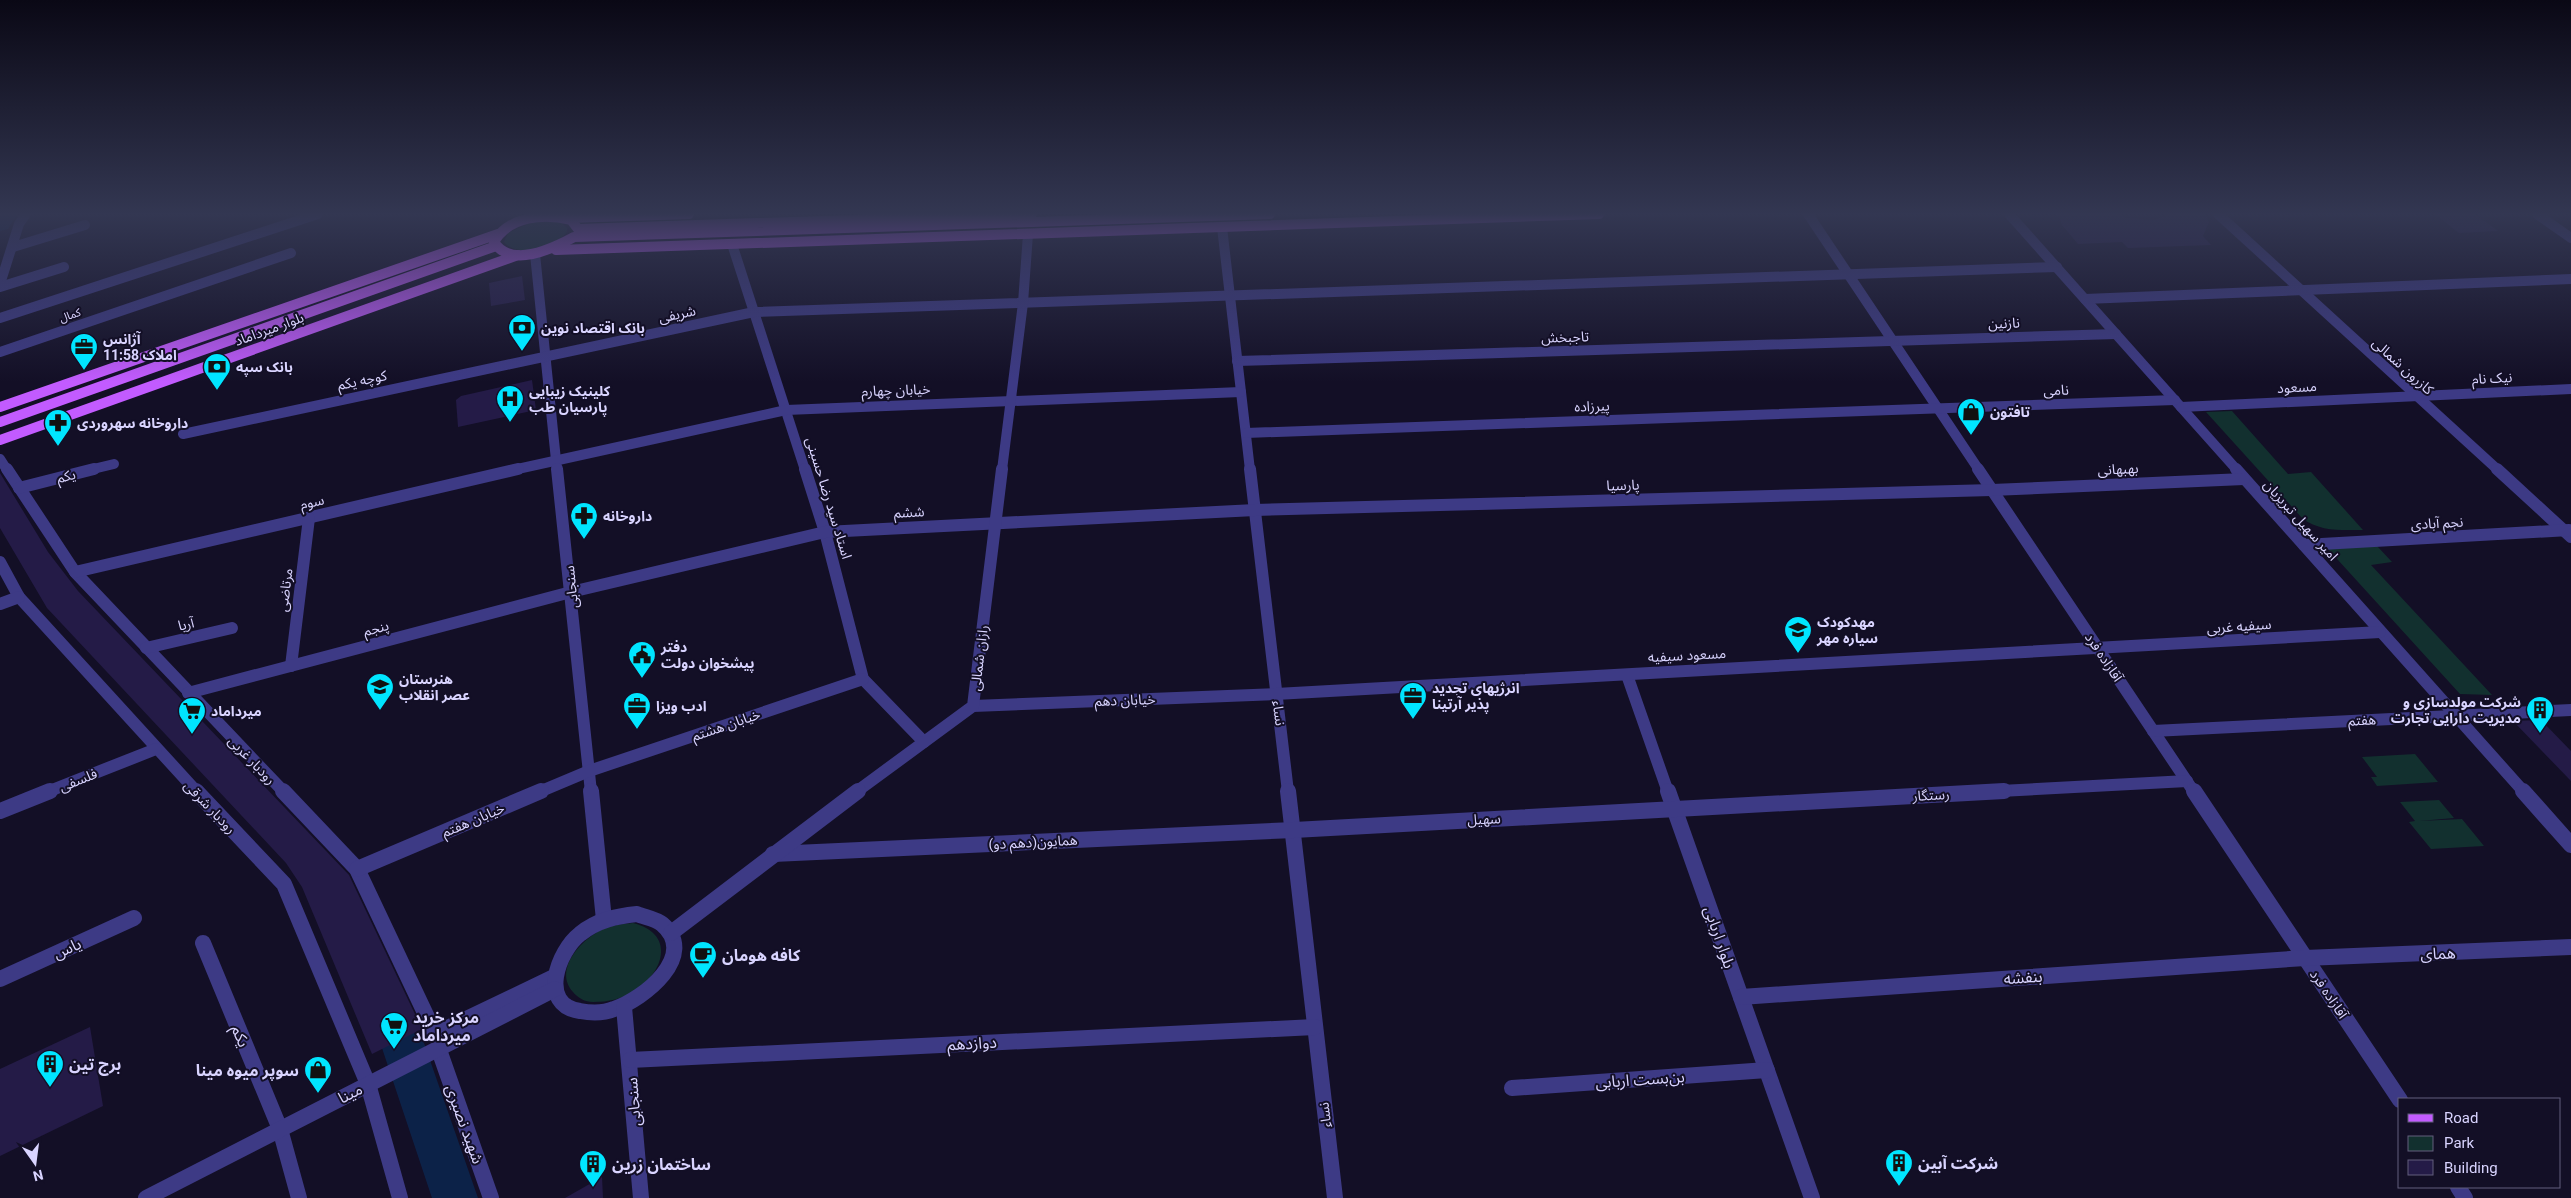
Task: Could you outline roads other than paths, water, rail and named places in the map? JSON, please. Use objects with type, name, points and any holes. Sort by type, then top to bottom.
[{"type":"main road","points":[[0,407],[396,270]]},
{"type":"main road","name":"بلوار میرداماد","points":[[0,422],[428,270]]},
{"type":"main road","name":"بلوار میرداماد","points":[[0,440],[476,270]]},
{"type":"main road","points":[[397,281],[433,276],[434,279],[414,292]]},
{"type":"main road","points":[[82,380],[189,354]]},
{"type":"street","points":[[3,270],[0,285],[54,270]]},
{"type":"street","points":[[0,318],[147,270]]},
{"type":"street","name":"کمال","points":[[0,352],[241,270]]},
{"type":"street","name":"سنجابی","points":[[537,270],[604,920]]},
{"type":"street","name":"استاد سید رضا حسینی","points":[[740,270],[825,532],[863,679],[924,742]]},
{"type":"street","name":"رازان شمالی","points":[[671,933],[773,854],[973,706],[1023,303],[1025,270]]},
{"type":"street","name":"نساء","points":[[1227,270],[1276,694],[1294,830],[1335,1198]]},
{"type":"street","name":"آقازاده فرد","points":[[1845,270],[2399,1098]]},
{"type":"street","name":"شریفی","points":[[547,356],[754,312],[1970,270]]},
{"type":"street","name":"امیر سهیل تبریزیان","points":[[2060,270],[2571,845]]},
{"type":"street","name":"کازرون شمالی","points":[[2277,270],[2569,533]]},
{"type":"street","points":[[2086,299],[2571,279]]},
{"type":"street","name":"نازنین","points":[[1893,341],[2116,334]]},
{"type":"street","name":"تاجبخش","points":[[1237,361],[1893,341]]},
{"type":"street","name":"کوچه یکم","points":[[183,434],[547,356]]},
{"type":"street","name":"نیک نام","points":[[2415,396],[2571,389]]},
{"type":"street","name":"خیابان چهارم","points":[[557,460],[786,410],[1241,392]]},
{"type":"street","name":"مسعود","points":[[2178,404],[2415,396]]},
{"type":"street","name":"نامی","points":[[1939,410],[2178,404]]},
{"type":"street","name":"پیرزاده","points":[[1246,433],[1939,410]]},
{"type":"street","name":"رودبار غربی","points":[[0,459],[75,572],[357,869],[437,1042]]},
{"type":"street","name":"سوم","points":[[75,572],[557,460]]},
{"type":"street","name":"یکم","points":[[19,488],[114,464]]},
{"type":"street","name":"بهبهانی","points":[[1992,490],[2244,479]]},
{"type":"street","name":"پارسیا","points":[[1255,510],[1992,490]]},
{"type":"street","name":"ششم","points":[[571,592],[825,532],[1255,510]]},
{"type":"street","name":"مرتاضی","points":[[291,666],[309,518]]},
{"type":"street","name":"نجم آبادی","points":[[2304,545],[2569,533]]},
{"type":"street","name":"رودبار شرقی","points":[[0,562],[19,597],[156,749],[284,884],[301,920],[368,1084]]},
{"type":"street","name":"پنجم","points":[[188,693],[571,592]]},
{"type":"street","points":[[0,604],[19,597]]},
{"type":"street","name":"آریا","points":[[146,648],[232,628]]},
{"type":"street","name":"سیفیه غربی","points":[[2099,649],[2380,632]]},
{"type":"street","name":"مسعود سیفیه","points":[[1276,694],[2099,649]]},
{"type":"street","name":"بلوار اربابی","points":[[1627,675],[1812,1198]]},
{"type":"street","name":"خیابان هشتم","points":[[589,771],[863,679]]},
{"type":"street","name":"خیابان دهم","points":[[973,706],[1276,694]]},
{"type":"street","name":"هفتم","points":[[2153,730],[2571,710]]},
{"type":"street","name":"فلسفی","points":[[0,811],[156,749]]},
{"type":"street","name":"خیابان هفتم","points":[[357,869],[589,771]]},
{"type":"street","name":"رستگار","points":[[1674,808],[2187,781]]},
{"type":"street","name":"سهیل","points":[[1294,830],[1674,808]]},
{"type":"street","name":"همایون(دهم دو)","points":[[773,854],[1294,830]]},
{"type":"street","points":[[637,914],[652,917],[663,924],[671,933],[674,948],[670,965],[659,982],[644,996],[624,1007],[606,1012],[588,1013],[573,1009],[562,1001],[554,983],[557,963],[575,938],[604,920],[621,915],[637,914]]},
{"type":"street","name":"یاس","points":[[0,978],[134,918]]},
{"type":"street","name":"یکم","points":[[203,942],[280,1129],[299,1198]]},
{"type":"street","name":"همای","points":[[2305,958],[2571,948]]},
{"type":"street","name":"بنفشه","points":[[1741,997],[2305,958]]},
{"type":"street","name":"مینا","points":[[146,1198],[368,1084],[437,1042],[554,983]]},
{"type":"street","name":"سنجابی","points":[[624,1007],[641,1198]]},
{"type":"street","name":"دوازدهم","points":[[630,1060],[1315,1027]]},
{"type":"street","name":"شهید نصیری","points":[[437,1042],[491,1198]]},
{"type":"street","name":"بن‌بست اربابی","points":[[1512,1088],[1767,1070]]},
{"type":"street","points":[[368,1084],[400,1198]]},
{"type":"waterway","points":[[381,1000],[402,1043],[455,1198]]},
{"type":"place","name":"بانک اقتصاد نوین","points":[[522,352]]},
{"type":"place","name":"آژانس املاک 11:58","points":[[84,371]]},
{"type":"place","name":"بانک سپه","points":[[217,391]]},
{"type":"place","name":"کلینیک زیبایی پارسیان طب","points":[[510,423]]},
{"type":"place","name":"تافتون","points":[[1971,436]]},
{"type":"place","name":"داروخانه سهروردی","points":[[58,447]]},
{"type":"place","name":"داروخانه","points":[[584,540]]},
{"type":"place","name":"مهدکودک سیاره مهر","points":[[1798,654]]},
{"type":"place","name":"دفتر پیشخوان دولت","points":[[642,679]]},
{"type":"place","name":"هنرستان عصر انقلاب","points":[[380,711]]},
{"type":"place","name":"انرژیهای تجدید پذیر آرتینا","points":[[1413,720]]},
{"type":"place","name":"ادب ویزا","points":[[637,730]]},
{"type":"place","name":"شرکت مولدسازی و مدیریت دارایی تجارت","points":[[2540,734]]},
{"type":"place","name":"میرداماد","points":[[192,735]]},
{"type":"place","name":"کافه هومان","points":[[703,979]]},
{"type":"place","name":"مرکز خرید میرداماد","points":[[394,1050]]},
{"type":"place","name":"برج تین","points":[[50,1088]]},
{"type":"place","name":"سوپر میوه مینا","points":[[318,1094]]},
{"type":"place","name":"شرکت آبین","points":[[1899,1187]]},
{"type":"place","name":"ساختمان زرین","points":[[593,1188]]}]
